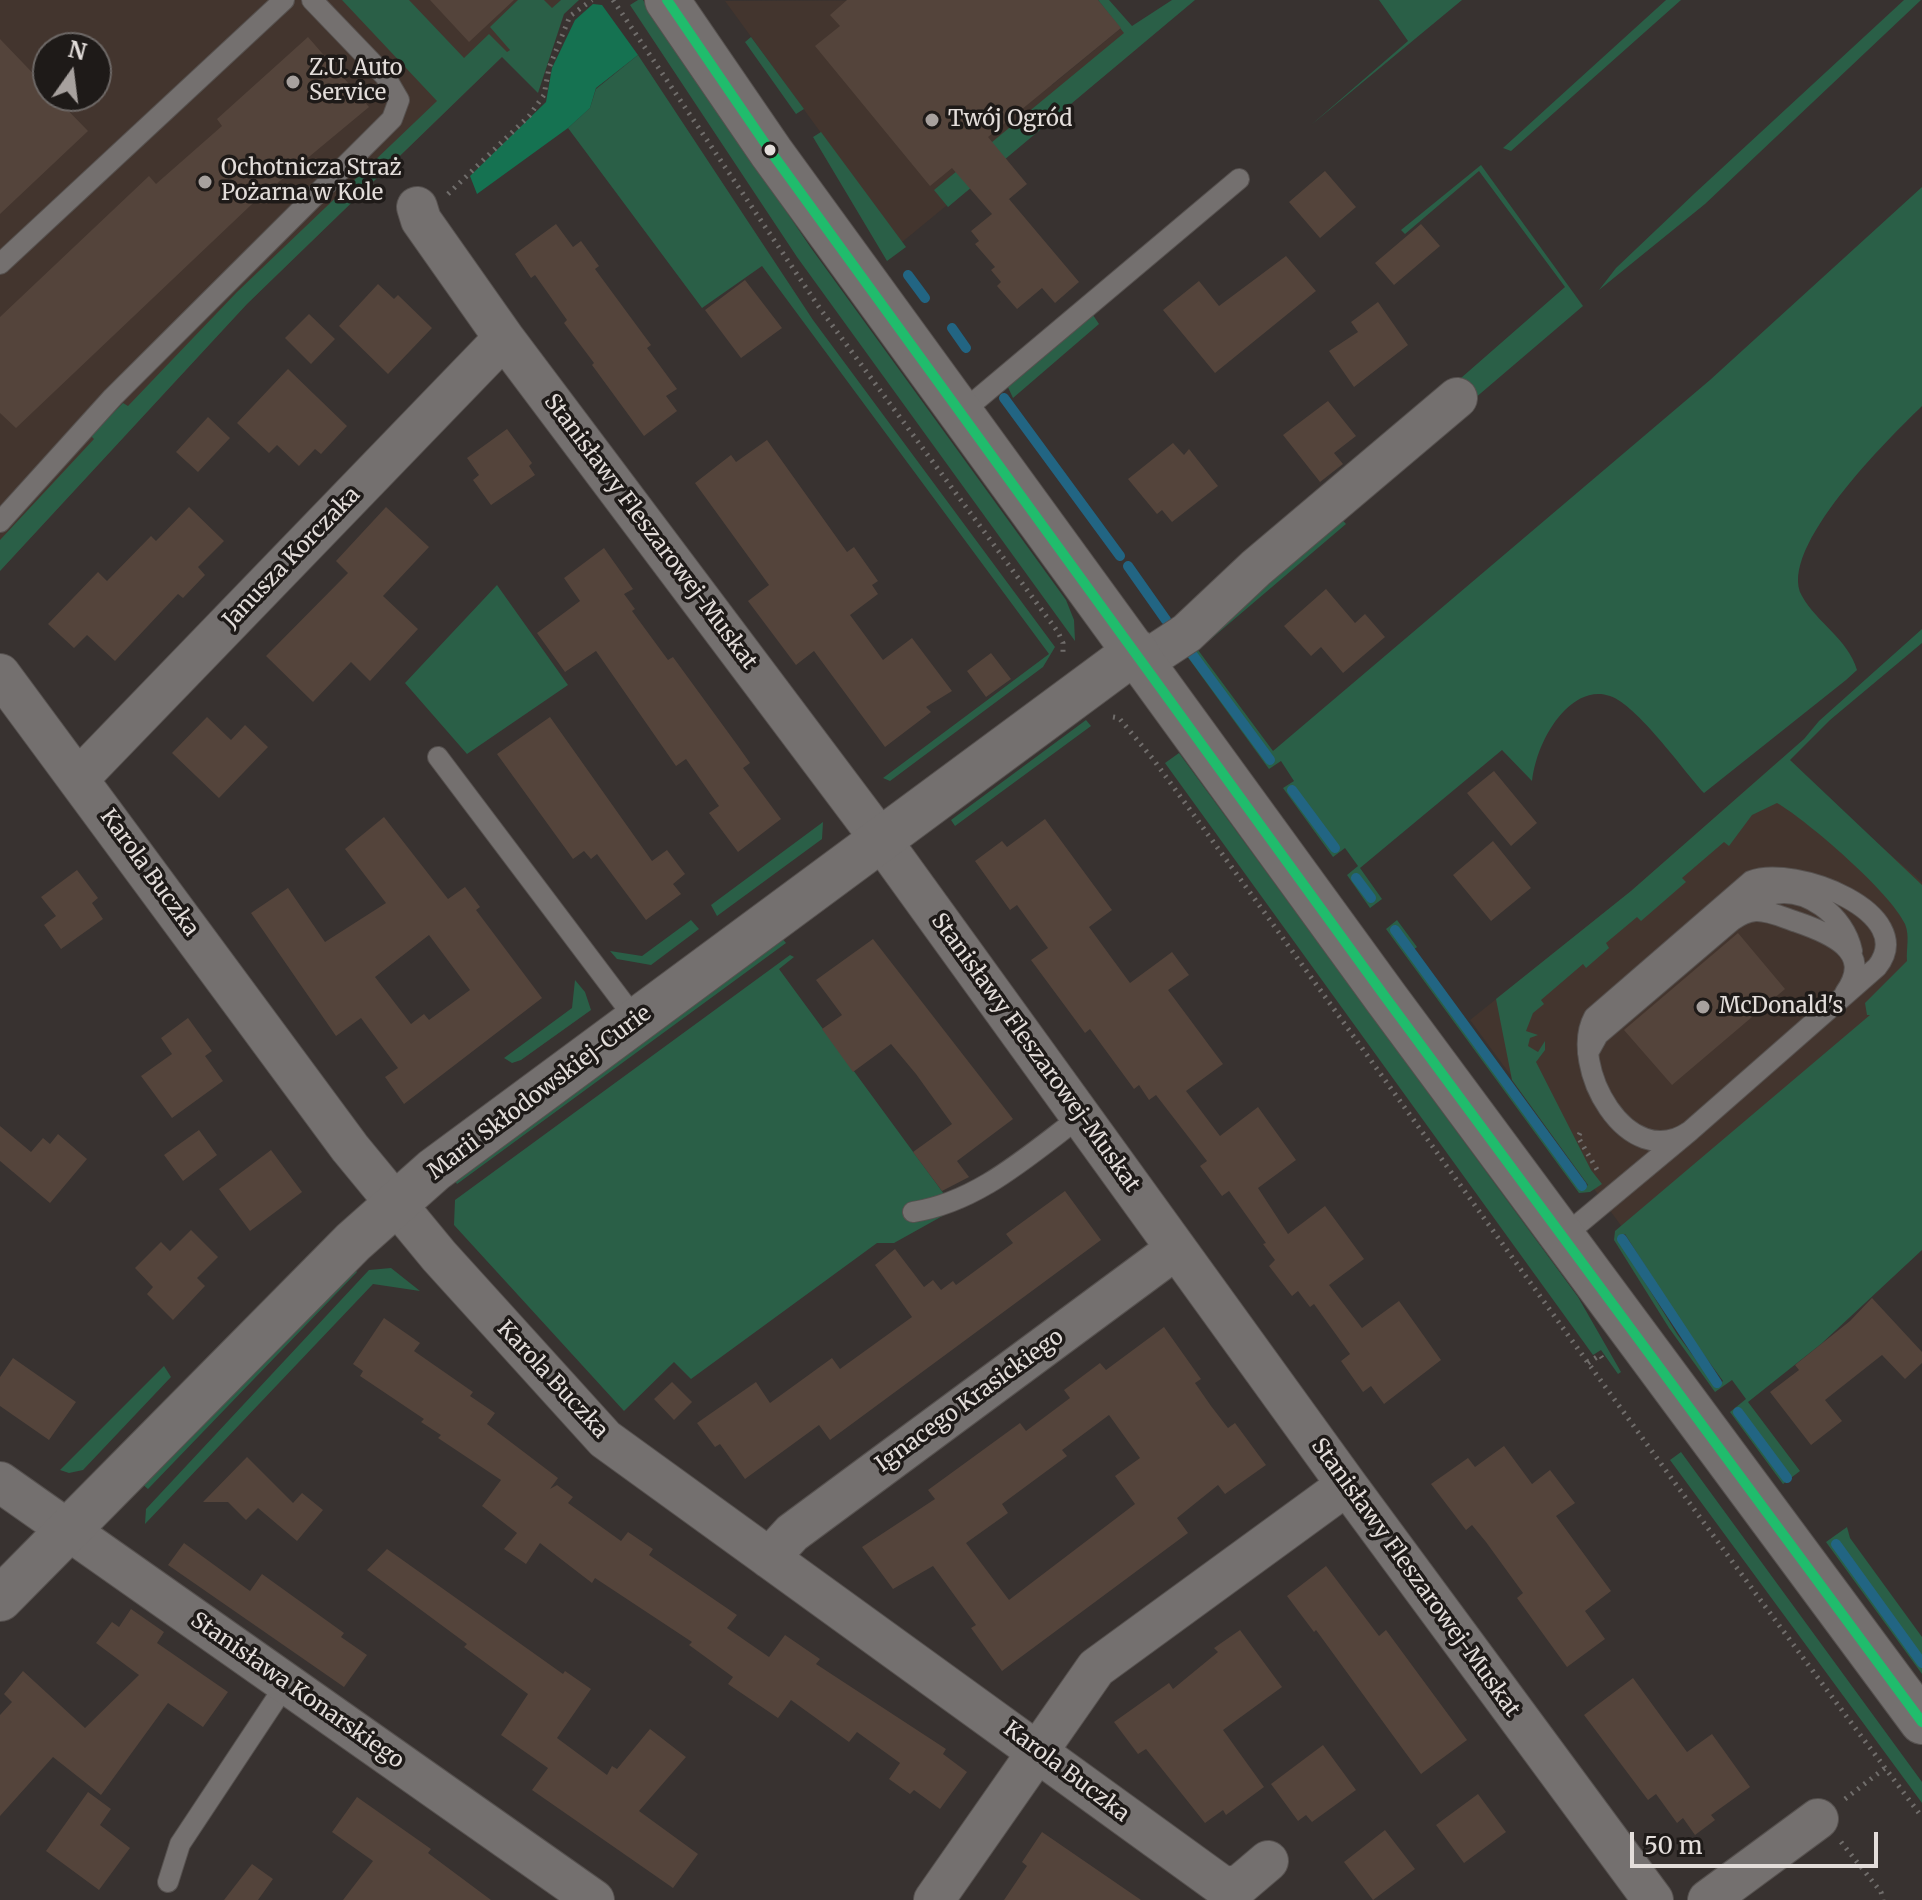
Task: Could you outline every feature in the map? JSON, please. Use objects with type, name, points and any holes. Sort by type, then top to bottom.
[{"type":"street","points":[[667,0],[771,152],[961,413],[1922,1722]]},
{"type":"street","name":"Stanisławy Fleszarowej-Muskat","points":[[419,213],[504,338],[881,840],[1347,1485],[1653,1900]]},
{"type":"street","name":"Janusza Korczaka","points":[[79,778],[504,338]]},
{"type":"street","points":[[1139,656],[1187,633],[1256,568],[1457,398]]},
{"type":"street","name":"Marii Skłodowskiej-Curie","points":[[0,1599],[396,1203],[434,1170],[881,840],[1139,656]]},
{"type":"street","name":"Karola Buczka","points":[[0,674],[350,1148],[605,1439],[1039,1750],[1225,1888],[1241,1884],[1268,1861]]},
{"type":"street","name":"Ignacego Krasickiego","points":[[769,1558],[792,1533],[1176,1249]]},
{"type":"street","name":"Stanisława Konarskiego","points":[[0,1482],[594,1900]]},
{"type":"street","points":[[934,1900],[1096,1668],[1347,1485]]},
{"type":"street","points":[[1708,1900],[1818,1819]]},
{"type":"lane","points":[[0,264],[284,0]]},
{"type":"lane","points":[[0,522],[113,397],[392,119],[399,100],[385,76],[312,0]]},
{"type":"lane","points":[[961,413],[1239,179]]},
{"type":"lane","points":[[438,757],[637,1021]]},
{"type":"lane","points":[[1564,1236],[1614,1184],[1690,1131],[1881,962],[1885,942],[1879,925],[1856,903],[1834,891],[1792,877],[1759,878],[1739,890],[1599,1010],[1586,1036],[1590,1067]]},
{"type":"lane","points":[[1614,1184],[1632,1174],[1634,1155],[1590,1067],[1588,1052],[1598,1035],[1733,920],[1745,913],[1762,911],[1827,933],[1843,943],[1853,963],[1851,985],[1840,999]]},
{"type":"lane","points":[[1615,1115],[1625,1128],[1649,1141],[1676,1139],[1690,1131]]},
{"type":"lane","points":[[913,1212],[941,1206],[980,1189],[1080,1117]]},
{"type":"lane","points":[[168,1882],[180,1844],[286,1684]]},
{"type":"path","points":[[419,213],[529,116],[544,95],[549,68],[570,16],[592,0]]},
{"type":"path","points":[[613,0],[821,310],[1058,632],[1065,652],[1058,664]]},
{"type":"path","points":[[1113,718],[1119,718],[1162,771],[1588,1363],[1922,1817]]},
{"type":"path","points":[[1580,1133],[1578,1137],[1594,1167],[1614,1184]]},
{"type":"path","points":[[1588,1363],[1600,1355]]},
{"type":"path","points":[[1883,1900],[1881,1892],[1843,1844],[1818,1819],[1885,1768]]},
{"type":"shaded area","points":[[0,0],[561,0],[247,304],[0,571]]},
{"type":"shaded area","name":"Twój Ogród","points":[[977,0],[1052,85],[1121,28],[1138,48],[901,243],[725,1]]},
{"type":"shaded area","points":[[1781,759],[1922,882],[1922,973],[1622,1227],[1470,1020],[1631,891]]},
{"type":"green space","points":[[342,0],[409,0],[464,58],[489,34],[507,52],[510,50],[490,27],[518,0],[544,0],[552,8],[561,0],[579,0],[564,14],[538,93],[502,57],[247,304],[0,571],[0,540],[94,439],[91,436],[123,403],[128,406],[237,292],[437,101]]},
{"type":"green space","points":[[643,0],[811,248],[1066,600],[1074,620],[1075,641],[797,257],[630,5]]},
{"type":"green space","points":[[1098,0],[1109,0],[1132,26],[1172,0],[1195,0],[948,207],[934,190],[1124,33]]},
{"type":"green space","points":[[1379,0],[1462,0],[1311,125],[1408,41]]},
{"type":"green space","points":[[1666,0],[1681,0],[1511,151],[1503,148]]},
{"type":"green space","points":[[1904,0],[1921,0],[1705,204],[1599,290],[1616,268]]},
{"type":"green space","points":[[593,4],[602,5],[638,55],[596,88],[590,108],[568,128],[477,194],[470,176],[546,102],[552,68],[575,20]]},
{"type":"green space","points":[[751,37],[804,109],[796,114],[745,42]]},
{"type":"green space","points":[[638,55],[813,320],[1055,647],[1043,667],[890,781],[883,778],[1049,654],[762,266],[702,308],[568,128],[590,108],[596,89]]},
{"type":"green space","points":[[821,132],[906,247],[887,261],[813,137]]},
{"type":"green space","points":[[1481,165],[1583,306],[1338,515],[1346,524],[1198,650],[1273,751],[1710,380],[1922,187],[1922,406],[1840,495],[1805,551],[1798,576],[1802,596],[1808,606],[1847,649],[1857,670],[1704,793],[1646,725],[1621,702],[1604,694],[1580,699],[1565,710],[1547,734],[1532,781],[1502,750],[1360,868],[1382,899],[1370,908],[1347,875],[1358,866],[1345,848],[1333,857],[1283,788],[1294,781],[1281,761],[1269,769],[1184,652],[1473,393],[1461,378],[1565,287],[1479,171],[1405,234],[1401,230]]},
{"type":"green space","points":[[1093,315],[1099,324],[1013,398],[1006,383]]},
{"type":"green space","points":[[497,585],[568,685],[467,754],[405,683]]},
{"type":"green space","points":[[1922,629],[1922,643],[1830,720],[1790,760],[1922,885],[1922,1250],[1821,1344],[1748,1402],[1800,1471],[1783,1484],[1730,1412],[1746,1399],[1732,1380],[1715,1392],[1669,1328],[1614,1240],[1615,1231],[1870,1015],[1867,1015],[1865,1003],[1907,961],[1908,938],[1905,924],[1897,911],[1847,859],[1777,803],[1752,815],[1729,846],[1724,842],[1682,878],[1686,882],[1641,921],[1637,917],[1606,943],[1609,948],[1586,968],[1583,964],[1541,1000],[1544,1004],[1533,1013],[1526,1031],[1538,1035],[1530,1038],[1528,1046],[1538,1052],[1545,1041],[1545,1050],[1536,1062],[1591,1170],[1602,1184],[1590,1192],[1579,1193],[1386,929],[1397,920],[1417,947],[1408,954],[1581,1190],[1588,1185],[1512,1080],[1496,999],[1631,891],[1804,739],[1819,721]],"holes":[[[1625,1234],[1685,1329],[1723,1381],[1716,1387],[1677,1334],[1618,1239]]]},
{"type":"green space","points":[[1086,720],[1091,726],[955,826],[951,820]]},
{"type":"green space","points":[[1179,753],[1578,1297],[1621,1372],[1618,1374],[1601,1350],[1593,1355],[1165,763]]},
{"type":"green space","points":[[823,822],[822,839],[717,916],[711,905]]},
{"type":"green space","points":[[691,920],[699,929],[651,965],[617,959],[610,951],[642,956]]},
{"type":"green space","points":[[781,937],[786,943],[457,1184],[452,1177]]},
{"type":"green space","points":[[790,955],[794,957],[779,969],[955,1209],[894,1243],[877,1243],[691,1379],[674,1362],[624,1411],[454,1225],[455,1200]]},
{"type":"green space","points":[[575,980],[585,992],[591,1010],[521,1060],[512,1063],[504,1058],[572,1008]]},
{"type":"green space","points":[[352,1266],[357,1272],[148,1489],[142,1484]]},
{"type":"green space","points":[[391,1268],[420,1291],[373,1284],[145,1524],[146,1509],[369,1270]]},
{"type":"green space","points":[[164,1366],[171,1377],[83,1470],[69,1473],[60,1470]]},
{"type":"green space","points":[[1681,1452],[1922,1782],[1922,1803],[1670,1460]]},
{"type":"green space","points":[[1847,1527],[1850,1538],[1922,1637],[1922,1674],[1826,1542]]},
{"type":"building","points":[[430,0],[514,0],[469,42]]},
{"type":"building","points":[[847,0],[1098,0],[1121,28],[988,137],[1027,184],[1009,199],[1079,282],[1055,303],[1042,288],[1017,309],[997,286],[1001,282],[991,270],[995,267],[975,244],[979,241],[971,231],[992,214],[952,168],[930,186],[815,46],[840,26],[830,15]]},
{"type":"building","points":[[308,37],[369,107],[251,205],[16,428],[0,413],[0,317],[149,176],[156,184],[222,126],[217,119]]},
{"type":"building","points":[[0,39],[32,72],[32,112],[70,112],[88,131],[0,214]]},
{"type":"building","points":[[1325,171],[1356,207],[1320,238],[1289,202]]},
{"type":"building","points":[[556,224],[573,247],[581,241],[599,266],[595,269],[651,345],[647,348],[677,389],[666,396],[677,411],[644,436],[564,323],[567,320],[535,275],[531,278],[515,254]]},
{"type":"building","points":[[1421,224],[1440,246],[1394,285],[1375,263]]},
{"type":"building","points":[[1286,256],[1316,291],[1215,373],[1163,310],[1199,281],[1219,306]]},
{"type":"building","points":[[745,280],[782,328],[741,358],[705,310]]},
{"type":"building","points":[[378,284],[394,299],[398,295],[432,328],[388,374],[339,326]]},
{"type":"building","points":[[1378,302],[1408,345],[1354,387],[1329,351],[1358,332],[1351,322]]},
{"type":"building","points":[[309,314],[335,339],[311,364],[285,338]]},
{"type":"building","points":[[288,369],[347,426],[321,454],[315,449],[299,466],[277,445],[269,453],[237,423]]},
{"type":"building","points":[[1328,401],[1356,436],[1334,453],[1343,464],[1320,482],[1283,435]]},
{"type":"building","points":[[208,417],[230,438],[198,472],[176,452]]},
{"type":"building","points":[[507,429],[532,463],[529,466],[535,475],[491,505],[473,480],[479,475],[467,458]]},
{"type":"building","points":[[767,440],[847,552],[854,547],[878,581],[872,585],[878,594],[850,615],[883,660],[912,638],[952,691],[926,707],[931,712],[885,747],[814,651],[796,665],[748,601],[769,585],[695,483],[731,455],[736,462]]},
{"type":"building","points":[[1173,443],[1184,455],[1189,449],[1218,486],[1172,522],[1162,510],[1157,514],[1128,479]]},
{"type":"building","points":[[189,507],[224,541],[198,567],[205,575],[183,598],[178,594],[115,661],[87,635],[74,648],[48,624],[98,572],[107,581],[151,536],[156,541]]},
{"type":"building","points":[[386,507],[429,547],[383,596],[418,629],[370,681],[351,662],[313,702],[266,656],[348,573],[336,561]]},
{"type":"building","points":[[604,548],[633,589],[624,594],[635,609],[632,611],[668,660],[673,657],[738,746],[750,763],[743,768],[781,819],[738,852],[709,813],[719,806],[686,759],[676,766],[596,651],[565,672],[537,633],[580,601],[564,578]]},
{"type":"building","points":[[1326,589],[1355,623],[1365,614],[1385,637],[1343,673],[1321,647],[1311,656],[1284,626]]},
{"type":"building","points":[[991,653],[1011,679],[986,697],[967,671]]},
{"type":"building","points":[[207,717],[231,740],[245,725],[268,747],[219,798],[172,753]]},
{"type":"building","points":[[550,717],[652,861],[667,850],[685,874],[673,884],[681,894],[646,920],[597,854],[591,859],[584,851],[573,859],[497,754]]},
{"type":"building","points":[[1494,771],[1537,823],[1511,846],[1467,793]]},
{"type":"building","points":[[384,817],[448,899],[465,887],[480,907],[476,910],[542,998],[404,1104],[385,1077],[398,1068],[361,1018],[336,1036],[251,913],[288,888],[325,942],[386,903],[345,849]],"holes":[[[429,935],[470,990],[429,1020],[424,1014],[411,1024],[375,977]]]},
{"type":"building","points":[[1045,819],[1112,910],[1089,927],[1130,983],[1172,952],[1189,975],[1168,990],[1223,1064],[1186,1091],[1220,1136],[1258,1107],[1296,1160],[1258,1188],[1288,1234],[1325,1206],[1364,1259],[1329,1285],[1362,1328],[1399,1301],[1441,1360],[1384,1404],[1371,1386],[1363,1392],[1341,1361],[1350,1354],[1314,1304],[1310,1307],[1298,1291],[1292,1296],[1269,1266],[1275,1260],[1263,1244],[1266,1243],[1229,1191],[1222,1196],[1200,1166],[1207,1161],[1156,1095],[1149,1100],[1139,1085],[1134,1089],[1090,1029],[1085,1033],[1031,960],[1048,948],[1017,905],[1010,910],[975,861],[1002,841],[1007,847]]},
{"type":"building","points":[[1493,841],[1531,888],[1491,921],[1453,875]]},
{"type":"building","points":[[77,870],[98,898],[92,903],[103,919],[61,949],[44,925],[56,916],[41,897]]},
{"type":"building","name":"McDonald's","points":[[1738,933],[1785,989],[1672,1085],[1624,1030]]},
{"type":"building","points":[[873,939],[1013,1119],[957,1161],[969,1177],[942,1191],[913,1152],[952,1124],[916,1074],[891,1044],[853,1072],[822,1029],[842,1015],[816,980]]},
{"type":"building","points":[[188,1018],[212,1051],[205,1056],[223,1081],[172,1118],[141,1076],[172,1054],[161,1038]]},
{"type":"building","points":[[0,1126],[31,1152],[43,1138],[50,1144],[58,1134],[87,1159],[50,1203],[0,1161]]},
{"type":"building","points":[[199,1130],[217,1155],[183,1181],[164,1155]]},
{"type":"building","points":[[271,1150],[302,1192],[250,1231],[219,1189]]},
{"type":"building","points":[[1065,1191],[1101,1240],[830,1440],[819,1425],[745,1479],[720,1444],[715,1447],[697,1423],[756,1382],[770,1403],[832,1358],[840,1369],[912,1317],[875,1265],[895,1249],[924,1287],[933,1280],[941,1290],[953,1281],[956,1285],[1013,1243],[1006,1234]]},
{"type":"building","points":[[191,1230],[218,1257],[197,1278],[205,1286],[173,1320],[147,1294],[153,1287],[135,1268],[161,1242],[170,1251]]},
{"type":"building","points":[[1872,1298],[1922,1352],[1922,1363],[1905,1379],[1882,1355],[1825,1400],[1842,1421],[1811,1445],[1770,1392],[1799,1370],[1795,1365],[1850,1321]]},
{"type":"building","points":[[384,1318],[420,1343],[414,1351],[473,1392],[470,1396],[495,1413],[487,1424],[558,1478],[550,1489],[557,1485],[573,1497],[568,1503],[621,1541],[628,1532],[653,1549],[649,1555],[737,1615],[727,1628],[769,1657],[785,1635],[820,1659],[816,1664],[946,1749],[943,1754],[967,1772],[940,1809],[914,1790],[910,1794],[889,1779],[900,1763],[857,1732],[849,1742],[791,1700],[778,1718],[728,1684],[733,1677],[689,1645],[692,1642],[595,1578],[592,1583],[540,1543],[526,1564],[504,1549],[517,1533],[482,1506],[501,1480],[438,1438],[441,1435],[421,1422],[424,1419],[360,1376],[363,1371],[353,1364]]},
{"type":"building","points":[[1164,1327],[1201,1379],[1195,1383],[1211,1406],[1228,1428],[1235,1423],[1266,1465],[1225,1494],[1218,1485],[1177,1518],[1188,1533],[1002,1671],[971,1628],[976,1625],[933,1566],[893,1589],[862,1547],[935,1499],[928,1490],[1020,1423],[1026,1431],[1070,1398],[1064,1390],[1100,1363],[1106,1370]],"holes":[[[1109,1415],[1140,1458],[1115,1476],[1135,1504],[1009,1600],[966,1543],[1008,1513],[1002,1504],[1067,1456],[1062,1450]]]},
{"type":"building","points":[[13,1358],[76,1402],[49,1440],[0,1406],[0,1377]]},
{"type":"building","points":[[672,1382],[692,1402],[674,1420],[654,1399]]},
{"type":"building","points":[[1504,1446],[1532,1484],[1550,1470],[1575,1503],[1556,1516],[1611,1591],[1585,1611],[1605,1639],[1567,1667],[1517,1598],[1523,1593],[1486,1542],[1472,1525],[1466,1530],[1431,1484],[1468,1458],[1475,1467]]},
{"type":"building","points":[[247,1457],[293,1503],[302,1493],[323,1510],[297,1541],[258,1508],[246,1520],[228,1502],[203,1502]]},
{"type":"building","points":[[184,1543],[250,1591],[262,1574],[344,1633],[341,1637],[367,1655],[344,1687],[168,1565]]},
{"type":"building","points":[[387,1549],[563,1674],[565,1671],[591,1689],[557,1738],[607,1775],[612,1766],[617,1769],[650,1729],[686,1757],[639,1811],[698,1854],[673,1888],[532,1790],[548,1768],[501,1735],[528,1694],[367,1570]]},
{"type":"building","points":[[1326,1566],[1379,1636],[1386,1630],[1467,1740],[1421,1774],[1316,1630],[1314,1632],[1287,1596]]},
{"type":"building","points":[[131,1609],[164,1632],[157,1643],[228,1692],[203,1727],[168,1703],[101,1795],[53,1757],[0,1816],[0,1715],[12,1702],[4,1694],[23,1671],[85,1728],[139,1675],[96,1643],[112,1622],[119,1627]]},
{"type":"building","points":[[1240,1630],[1282,1687],[1223,1730],[1264,1787],[1226,1815],[1223,1810],[1205,1823],[1146,1749],[1138,1754],[1114,1722],[1169,1683],[1173,1689],[1218,1652],[1214,1648]]},
{"type":"building","points":[[1633,1678],[1687,1752],[1712,1734],[1750,1787],[1711,1815],[1715,1820],[1695,1835],[1683,1818],[1677,1823],[1656,1794],[1648,1800],[1584,1715]]},
{"type":"building","points":[[1323,1745],[1356,1790],[1312,1822],[1306,1815],[1298,1821],[1271,1784]]},
{"type":"building","points":[[88,1792],[111,1809],[100,1825],[130,1848],[99,1890],[46,1851]]},
{"type":"building","points":[[1478,1794],[1506,1832],[1464,1863],[1436,1825]]},
{"type":"building","points":[[357,1797],[431,1849],[428,1853],[491,1900],[343,1900],[373,1861],[332,1832]]},
{"type":"building","points":[[1385,1830],[1415,1869],[1373,1900],[1344,1862]]},
{"type":"building","points":[[1042,1832],[1141,1900],[1004,1900],[1027,1866],[1022,1862]]},
{"type":"building","points":[[252,1864],[273,1879],[258,1900],[224,1900]]},
{"type":"waterway","points":[[908,275],[925,298]]},
{"type":"waterway","points":[[952,328],[966,348]]},
{"type":"waterway","points":[[1004,398],[1120,556]]},
{"type":"waterway","points":[[1128,566],[1166,620]]},
{"type":"waterway","points":[[1192,654],[1270,760]]},
{"type":"waterway","points":[[1292,790],[1335,848]]},
{"type":"waterway","points":[[1356,878],[1371,898]]},
{"type":"waterway","points":[[1395,930],[1582,1186]]},
{"type":"waterway","points":[[1622,1239],[1717,1383]]},
{"type":"waterway","points":[[1738,1412],[1787,1478]]},
{"type":"waterway","points":[[1836,1544],[1922,1663]]},
{"type":"transit line","points":[[667,0],[771,152],[1386,998],[1922,1722]]},
{"type":"place","name":"Z.U. Auto Service","points":[[293,82]]},
{"type":"place","name":"Twój Ogród","points":[[932,120]]},
{"type":"place","name":"Ochotnicza Straż Pożarna w Kole","points":[[205,182]]},
{"type":"place","name":"McDonald's","points":[[1703,1007]]}]
